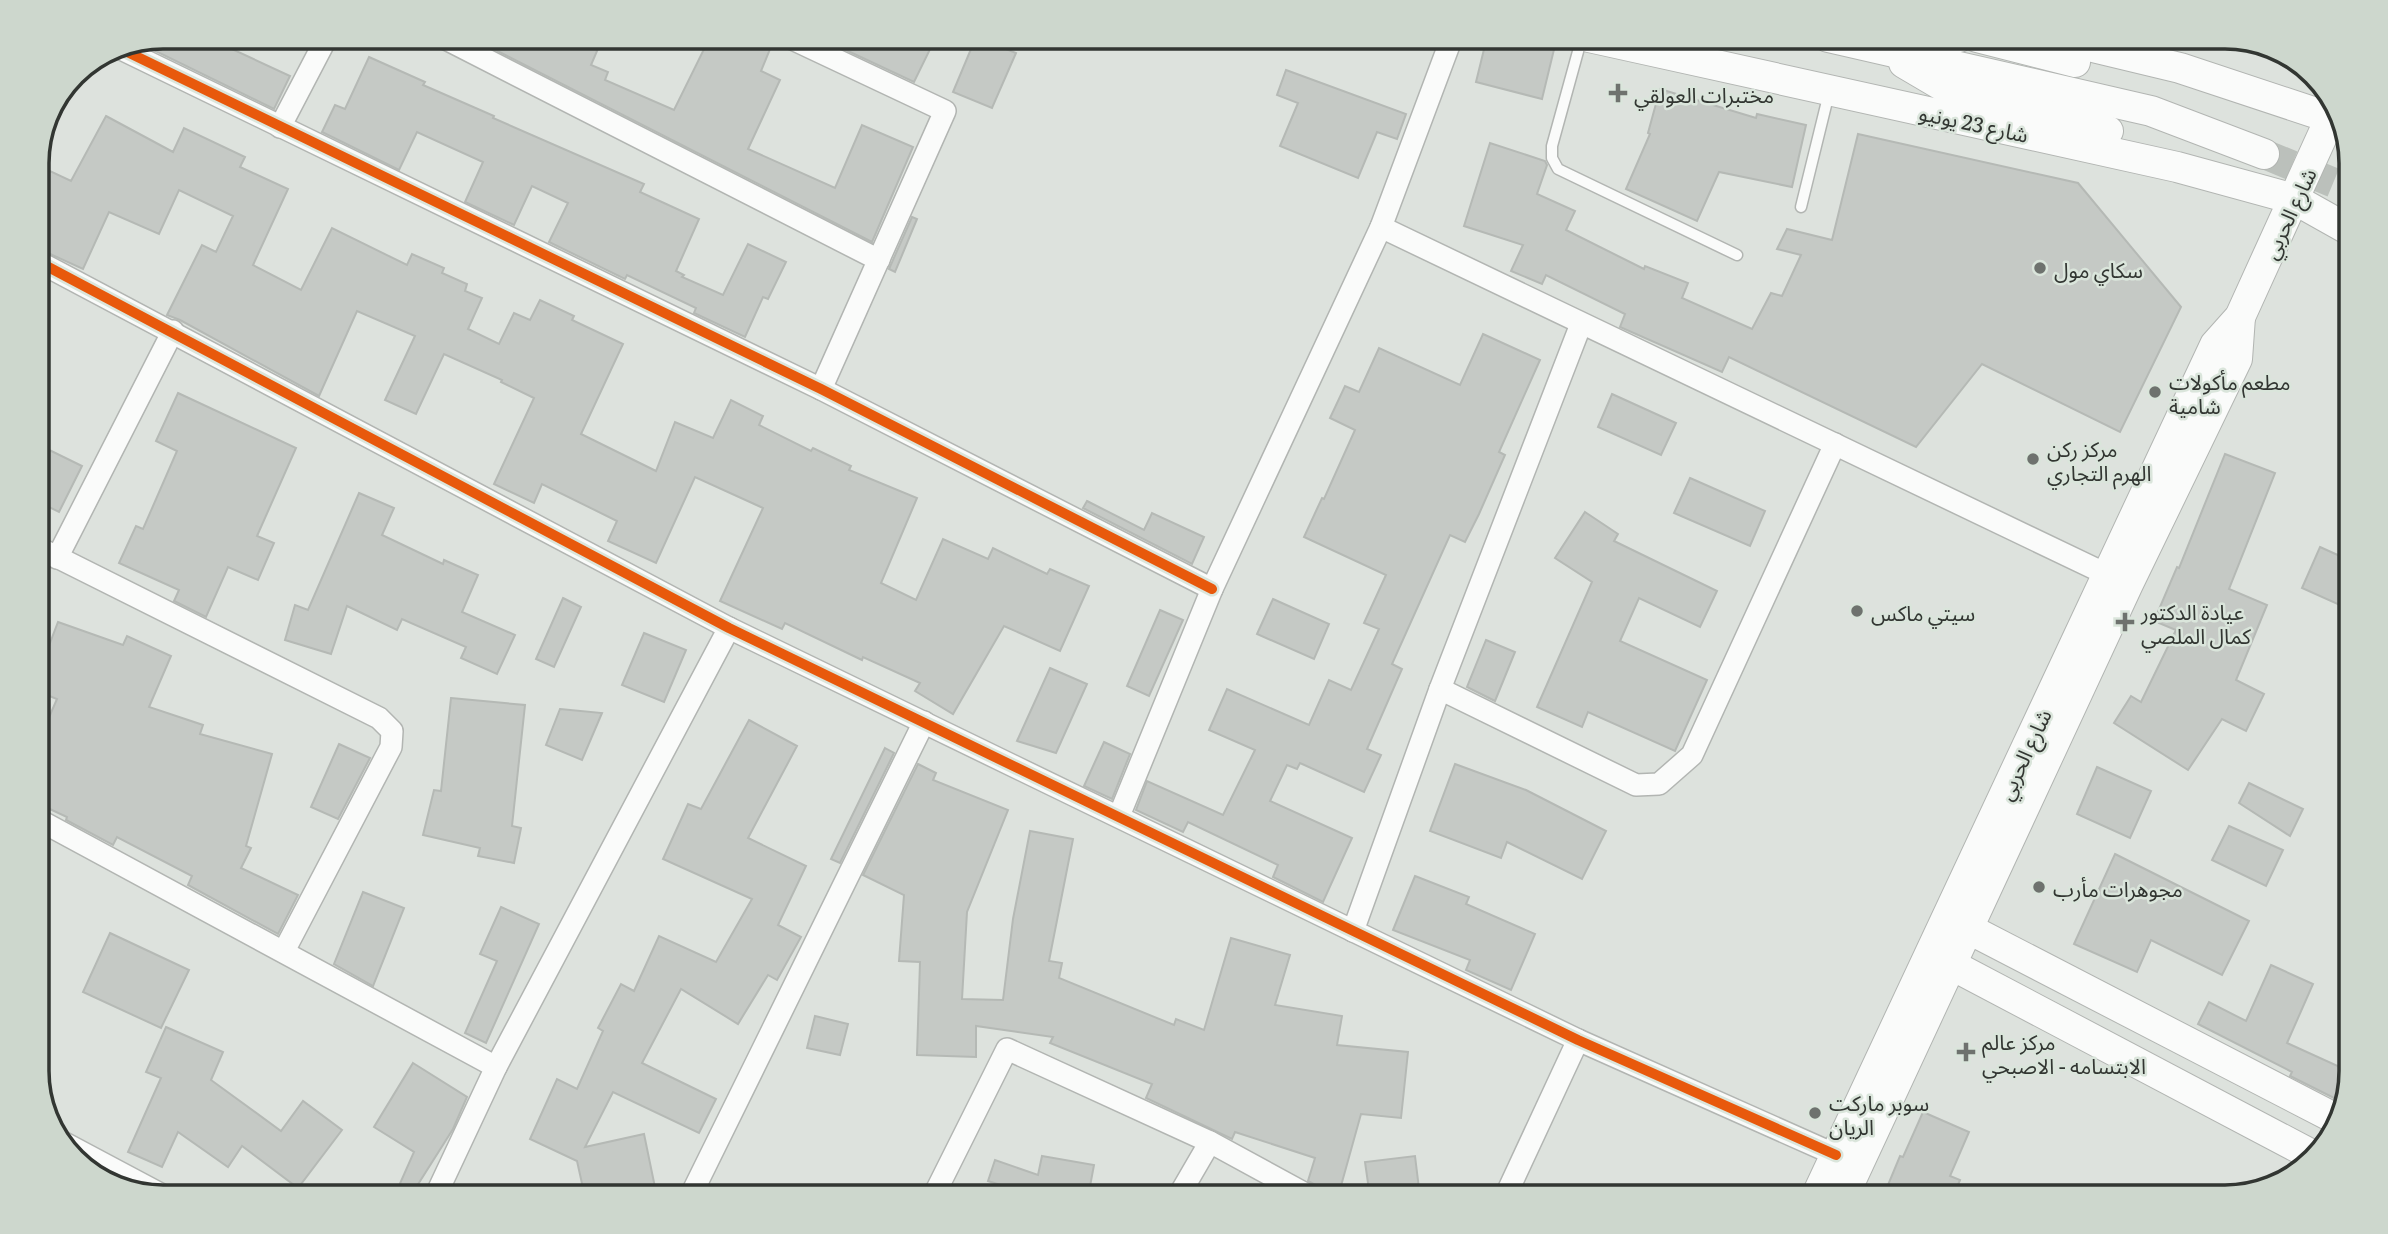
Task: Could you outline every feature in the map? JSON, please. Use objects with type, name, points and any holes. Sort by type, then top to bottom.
[{"type":"street","points":[[280,127],[321,49]]},
{"type":"street","points":[[466,49],[879,260]]},
{"type":"street","points":[[813,49],[945,111],[821,388]]},
{"type":"street","points":[[1119,816],[1212,589],[1381,226],[1447,49]]},
{"type":"street","name":"شارع 23 يونيو","points":[[1644,49],[2156,162],[2294,199],[2339,224]]},
{"type":"street","points":[[1880,49],[1955,93],[2131,139],[2156,162]]},
{"type":"street","points":[[1886,49],[2151,111],[2264,154]]},
{"type":"street","points":[[2023,49],[2135,76],[2154,76],[2180,68]]},
{"type":"street","points":[[2101,49],[2180,68],[2328,114]]},
{"type":"street","points":[[131,54],[821,388],[1212,589]]},
{"type":"street","name":"شارع الحربي","points":[[1822,1185],[2215,345],[2240,317],[2332,123]]},
{"type":"street","points":[[1381,226],[2106,575]]},
{"type":"street","points":[[49,267],[729,628],[1578,1040],[1836,1155]]},
{"type":"street","name":"شارع الحربي","points":[[1849,1185],[2128,584],[2237,359],[2240,317]]},
{"type":"street","points":[[1353,931],[1440,689],[1581,324]]},
{"type":"street","points":[[57,558],[173,331]]},
{"type":"street","points":[[1440,689],[1636,785],[1659,784],[1692,755],[1835,444]]},
{"type":"street","points":[[49,554],[379,718],[392,732],[391,747],[284,951]]},
{"type":"street","points":[[441,1185],[496,1067],[729,628]]},
{"type":"street","points":[[696,1185],[924,722]]},
{"type":"street","points":[[49,826],[496,1067]]},
{"type":"street","points":[[1967,928],[2329,1116]]},
{"type":"street","points":[[1950,964],[2306,1152]]},
{"type":"street","points":[[1511,1185],[1578,1040]]},
{"type":"street","points":[[939,1185],[1007,1049],[1210,1142],[1289,1185]]},
{"type":"street","points":[[1185,1185],[1210,1142]]},
{"type":"street","points":[[86,1155],[133,1181]]},
{"type":"lane","points":[[1579,49],[1552,146],[1552,158],[1558,169],[1737,255]]},
{"type":"lane","points":[[1801,207],[1830,90]]},
{"type":"building","points":[[232,49],[290,76],[274,109],[153,50]]},
{"type":"building","points":[[494,49],[598,49],[591,65],[608,72],[605,80],[674,110],[704,49],[770,49],[761,71],[780,80],[748,149],[835,188],[862,125],[913,147],[872,242]]},
{"type":"building","points":[[844,49],[930,49],[914,82]]},
{"type":"building","points":[[971,49],[1006,49],[1016,53],[992,108],[953,92]]},
{"type":"building","points":[[1484,49],[1554,49],[1542,99],[1476,82]]},
{"type":"building","points":[[369,57],[425,82],[423,85],[494,116],[493,118],[644,184],[640,192],[699,219],[676,271],[684,275],[682,277],[723,295],[748,244],[786,262],[768,299],[763,297],[745,337],[694,313],[696,308],[627,275],[625,279],[549,242],[568,203],[532,186],[514,225],[465,202],[483,162],[417,132],[399,170],[322,132],[335,105],[345,109]]},
{"type":"building","points":[[1286,70],[1406,114],[1397,139],[1377,132],[1358,178],[1280,146],[1298,103],[1277,95]]},
{"type":"building","points":[[1660,89],[1756,118],[1757,114],[1806,125],[1792,187],[1719,172],[1697,221],[1626,189],[1650,134],[1648,133]]},
{"type":"building","points":[[106,116],[173,152],[184,128],[245,157],[240,167],[288,189],[253,265],[301,290],[332,228],[407,265],[412,254],[444,268],[442,273],[467,284],[465,291],[482,298],[468,329],[499,344],[514,313],[530,320],[540,300],[574,316],[572,320],[623,344],[581,434],[656,471],[675,422],[713,438],[731,400],[763,416],[759,425],[811,451],[813,448],[851,466],[849,470],[917,498],[881,583],[916,600],[943,539],[988,559],[993,548],[1047,574],[1050,569],[1089,586],[1060,651],[1004,626],[953,714],[915,691],[920,683],[863,657],[862,660],[785,623],[782,629],[720,601],[763,508],[695,477],[656,563],[608,541],[617,521],[542,484],[534,503],[494,484],[534,398],[501,382],[502,380],[444,354],[416,414],[385,400],[415,336],[357,311],[319,396],[167,315],[202,245],[216,252],[233,216],[179,190],[159,234],[109,212],[83,269],[49,253],[49,173],[50,171],[71,181]]},
{"type":"building","points":[[1858,134],[2078,183],[2181,307],[2120,432],[1982,364],[1916,447],[1729,357],[1722,372],[1620,327],[1625,314],[1546,275],[1542,284],[1511,271],[1523,245],[1464,226],[1490,143],[1545,161],[1547,165],[1537,194],[1575,211],[1566,230],[1644,269],[1645,266],[1688,283],[1682,298],[1752,329],[1771,293],[1782,296],[1801,255],[1777,249],[1787,229],[1832,240]]},
{"type":"building","points":[[912,217],[917,219],[895,272],[889,269]]},
{"type":"building","points":[[1483,334],[1540,360],[1499,452],[1505,455],[1479,514],[1465,542],[1450,535],[1392,664],[1402,669],[1367,749],[1381,755],[1364,792],[1300,763],[1297,769],[1287,765],[1270,801],[1352,838],[1323,902],[1273,877],[1278,865],[1188,822],[1183,832],[1136,810],[1147,781],[1223,815],[1255,750],[1209,730],[1227,689],[1309,725],[1329,680],[1351,690],[1379,629],[1364,623],[1386,575],[1304,537],[1355,430],[1330,418],[1345,386],[1359,392],[1379,348],[1460,385]]},
{"type":"building","points":[[178,393],[296,448],[257,536],[274,543],[258,580],[228,567],[206,617],[174,601],[179,590],[119,563],[136,526],[143,529],[177,451],[156,441]]},
{"type":"building","points":[[1612,394],[1676,423],[1661,455],[1598,427]]},
{"type":"building","points":[[49,450],[82,466],[59,512],[49,507]]},
{"type":"building","points":[[2225,454],[2275,473],[2229,589],[2267,605],[2236,680],[2264,694],[2246,731],[2222,719],[2188,770],[2114,723],[2131,696],[2141,702],[2176,630],[2154,621],[2177,567],[2179,568]]},
{"type":"building","points":[[1690,478],[1765,511],[1750,546],[1674,513]]},
{"type":"building","points":[[359,493],[394,508],[382,535],[443,564],[444,560],[478,575],[462,612],[515,635],[497,674],[461,658],[466,647],[402,619],[397,630],[347,606],[331,654],[285,640],[295,605],[308,610]]},
{"type":"building","points":[[1087,501],[1144,530],[1152,513],[1204,537],[1192,564],[1083,508]]},
{"type":"building","points":[[1585,512],[1618,534],[1614,541],[1717,591],[1700,627],[1639,598],[1620,641],[1707,680],[1675,751],[1588,712],[1582,727],[1537,707],[1592,582],[1555,558]]},
{"type":"building","points":[[2320,547],[2339,556],[2339,605],[2302,588]]},
{"type":"building","points":[[563,598],[581,607],[554,667],[536,659]]},
{"type":"building","points":[[1273,599],[1329,624],[1314,659],[1257,634]]},
{"type":"building","points":[[1160,610],[1183,620],[1149,696],[1127,686]]},
{"type":"building","points":[[58,622],[123,645],[127,636],[171,656],[149,707],[203,725],[200,734],[272,754],[246,846],[251,848],[241,868],[298,895],[278,934],[188,885],[192,876],[117,837],[113,845],[49,809],[49,717],[57,699],[49,696],[49,646]]},
{"type":"building","points":[[644,633],[686,650],[664,702],[622,685]]},
{"type":"building","points":[[1486,640],[1515,652],[1495,701],[1467,687]]},
{"type":"building","points":[[1050,668],[1087,684],[1056,753],[1017,741]]},
{"type":"building","points":[[451,698],[525,705],[512,826],[521,828],[514,863],[478,856],[480,848],[423,835],[434,790],[441,791]]},
{"type":"building","points":[[560,709],[602,713],[582,760],[546,745]]},
{"type":"building","points":[[749,720],[797,746],[748,838],[806,866],[778,925],[801,937],[777,980],[768,975],[738,1024],[681,989],[642,1063],[716,1099],[699,1133],[613,1092],[585,1147],[644,1134],[655,1185],[582,1185],[577,1161],[530,1139],[557,1079],[577,1089],[603,1031],[598,1028],[621,984],[634,991],[659,936],[716,962],[752,899],[663,859],[688,804],[701,809]]},
{"type":"building","points":[[1104,742],[1130,754],[1112,799],[1084,786]]},
{"type":"building","points":[[339,744],[370,758],[338,819],[311,807]]},
{"type":"building","points":[[885,748],[894,753],[840,863],[831,859]]},
{"type":"building","points":[[918,764],[936,773],[933,780],[1008,810],[967,912],[962,999],[1003,1000],[1013,919],[1030,831],[1073,839],[1049,961],[1062,963],[1059,978],[1174,1025],[1176,1019],[1204,1030],[1231,938],[1290,955],[1275,1005],[1342,1016],[1337,1045],[1408,1052],[1401,1118],[1361,1114],[1341,1185],[1315,1185],[1308,1181],[1315,1158],[1235,1132],[1232,1139],[1146,1098],[1152,1084],[1050,1043],[1053,1037],[976,1026],[976,1057],[917,1055],[920,962],[899,961],[904,895],[863,875]]},
{"type":"building","points":[[1455,764],[1526,790],[1606,831],[1582,879],[1507,842],[1501,858],[1430,831]]},
{"type":"building","points":[[2097,767],[2151,791],[2130,838],[2077,814]]},
{"type":"building","points":[[2249,783],[2303,809],[2290,836],[2239,803]]},
{"type":"building","points":[[2229,826],[2283,850],[2266,886],[2212,860]]},
{"type":"building","points":[[2115,854],[2249,921],[2222,975],[2151,940],[2137,972],[2074,944]]},
{"type":"building","points":[[1415,876],[1469,897],[1466,904],[1535,934],[1511,990],[1466,970],[1470,960],[1393,930]]},
{"type":"building","points":[[363,892],[404,908],[373,986],[334,964]]},
{"type":"building","points":[[501,907],[539,924],[486,1043],[465,1033],[497,961],[480,954]]},
{"type":"building","points":[[110,933],[189,970],[161,1028],[83,992]]},
{"type":"building","points":[[2271,965],[2313,984],[2287,1043],[2339,1067],[2335,1099],[2290,1076],[2292,1072],[2198,1024],[2209,1002],[2246,1021]]},
{"type":"building","points":[[815,1016],[848,1024],[840,1055],[807,1048]]},
{"type":"building","points":[[166,1027],[223,1052],[211,1080],[281,1131],[303,1101],[342,1130],[300,1185],[294,1185],[242,1146],[228,1167],[178,1132],[162,1167],[128,1152],[161,1078],[146,1072]]},
{"type":"building","points":[[413,1063],[467,1097],[453,1129],[418,1185],[399,1185],[414,1152],[374,1127]]},
{"type":"building","points":[[1923,1112],[1969,1132],[1950,1176],[1960,1180],[1958,1185],[1888,1185],[1900,1156],[1903,1157]]},
{"type":"building","points":[[1042,1156],[1094,1165],[1090,1185],[1000,1185],[988,1181],[995,1160],[1038,1175]]},
{"type":"building","points":[[1415,1156],[1419,1185],[1368,1185],[1365,1162]]},
{"type":"tunnel","points":[[2264,154],[2339,185]]},
{"type":"cycle path","points":[[131,54],[821,389],[1212,589]]},
{"type":"cycle path","points":[[49,267],[729,628],[1578,1040],[1836,1155]]},
{"type":"place","name":"مختبرات العولقي","points":[[1618,93]]},
{"type":"place","name":"سكاي مول","points":[[2040,268]]},
{"type":"place","name":"مطعم مأكولات شامية","points":[[2155,392]]},
{"type":"place","name":"مركز ركن الهرم التجاري","points":[[2033,459]]},
{"type":"place","name":"سيتي ماكس","points":[[1857,611]]},
{"type":"place","name":"عيادة الدكتور كمال الملصي","points":[[2125,622]]},
{"type":"place","name":"مجوهرات مأرب","points":[[2039,887]]},
{"type":"place","name":"مركز عالم الابتسامه - الاصبحي","points":[[1966,1052]]},
{"type":"place","name":"سوبر ماركت الريان","points":[[1815,1113]]}]
